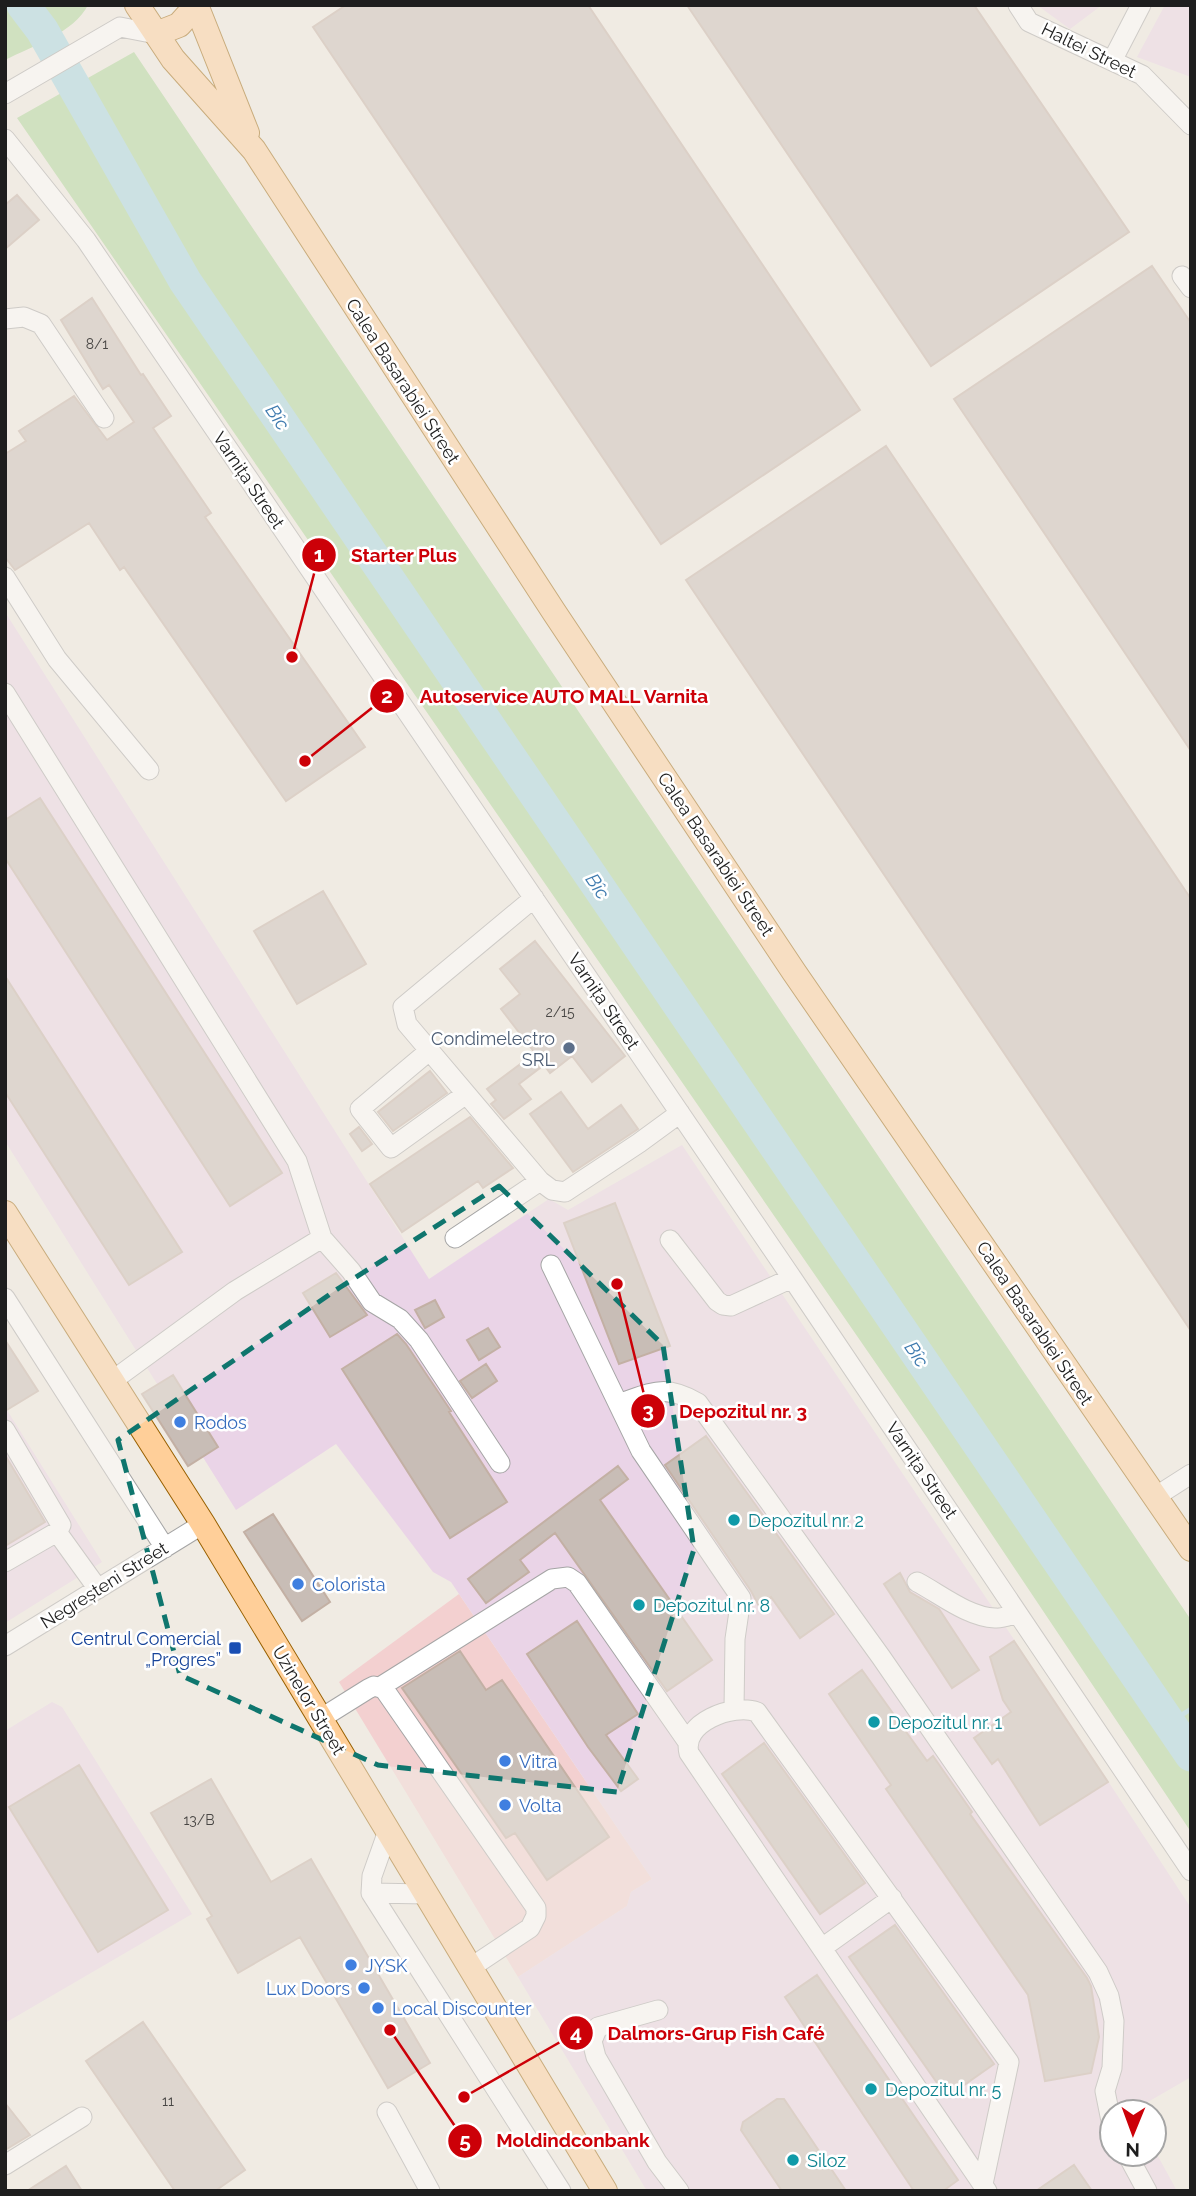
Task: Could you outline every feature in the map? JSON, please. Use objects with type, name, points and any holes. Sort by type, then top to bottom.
[{"type":"main road","name":"Calea Basarabiei Street","points":[[137,5],[173,59],[254,150],[654,763],[1191,1549]]},
{"type":"main road","name":"Calea Basarabiei Street","points":[[156,34],[179,25],[196,5],[254,150]]},
{"type":"main road","name":"Uzinelor Street","points":[[5,1213],[203,1524],[600,2189]]},
{"type":"street","points":[[113,32],[126,5]]},
{"type":"street","name":"Haltei Street","points":[[1018,5],[1029,22],[1142,75],[1191,125]]},
{"type":"street","points":[[1112,61],[1141,5]]},
{"type":"street","points":[[5,94],[113,32],[156,34]]},
{"type":"street","name":"Varnița Street","points":[[5,139],[86,240],[792,1278],[1191,1871]]},
{"type":"street","points":[[5,165],[32,173]]},
{"type":"street","points":[[5,319],[24,317],[41,324],[104,418]]},
{"type":"street","points":[[5,577],[57,659],[149,770]]},
{"type":"street","points":[[5,693],[297,1161],[322,1238],[351,1271],[372,1302],[400,1319],[419,1340],[500,1463]]},
{"type":"street","points":[[534,898],[403,1007],[407,1024],[540,1181],[552,1190],[565,1192],[680,1113]]},
{"type":"street","points":[[429,1051],[360,1110],[391,1148],[466,1094]]},
{"type":"street","points":[[455,1238],[540,1181]]},
{"type":"street","points":[[112,1381],[235,1291],[322,1238]]},
{"type":"street","points":[[670,1240],[717,1301],[723,1305],[731,1306],[792,1278]]},
{"type":"street","points":[[551,1265],[641,1451],[741,1598],[735,1639],[734,1709]]},
{"type":"street","points":[[5,1298],[164,1548]]},
{"type":"street","points":[[620,1403],[659,1391],[680,1392],[698,1403],[881,1657],[1090,1961],[1109,1996],[1114,2021],[1112,2068],[1105,2091],[1106,2098]]},
{"type":"street","points":[[5,1430],[60,1521],[61,1529],[5,1562]]},
{"type":"street","points":[[1154,1497],[1191,1474]]},
{"type":"street","name":"Negreșteni Street","points":[[5,1646],[203,1524]]},
{"type":"street","points":[[57,1532],[98,1589]]},
{"type":"street","points":[[320,1719],[368,1689],[380,1687],[552,1579],[568,1577],[577,1583],[687,1741],[689,1753],[985,2187]]},
{"type":"street","points":[[918,1582],[985,1617],[998,1619],[1017,1613]]},
{"type":"street","points":[[380,1687],[384,1689],[536,1908],[536,1916],[530,1928],[470,1968]]},
{"type":"street","points":[[687,1741],[692,1732],[703,1723],[734,1709],[757,1712],[1009,2062],[985,2187]]},
{"type":"street","points":[[388,1832],[372,1876],[371,1893],[561,2191]]},
{"type":"street","points":[[371,1893],[425,1894]]},
{"type":"street","points":[[822,1948],[892,1898]]},
{"type":"street","points":[[658,2010],[598,2027],[592,2041],[596,2057],[657,2162],[679,2191]]},
{"type":"street","points":[[387,2112],[430,2191]]},
{"type":"street","points":[[5,2165],[82,2117]]},
{"type":"street","points":[[1135,2168],[1147,2191]]},
{"type":"highlighted area","points":[[499,1186],[663,1345],[694,1549],[617,1792],[378,1765],[180,1675],[118,1440],[339,1288]]},
{"type":"shaded area","points":[[1037,5],[1102,5],[1070,29]]},
{"type":"shaded area","points":[[1165,5],[1191,5],[1191,77],[1137,57]]},
{"type":"shaded area","points":[[5,612],[429,1279],[549,1199],[568,1210],[682,1145],[1191,1908],[1191,2077],[1155,2098],[1098,2098],[1098,2168],[1164,2168],[1177,2191],[647,2191],[518,1977],[627,1906],[631,1892],[652,1879],[451,1582],[433,1572],[336,1444],[236,1510],[5,1141]]},
{"type":"shaded area","points":[[5,1407],[102,1562],[5,1623]]},
{"type":"shaded area","points":[[459,1594],[652,1879],[631,1892],[627,1906],[518,1977],[339,1682]]},
{"type":"shaded area","points":[[52,1702],[62,1707],[192,1914],[5,2023],[5,1731]]},
{"type":"green space","points":[[5,5],[88,5],[82,15],[63,31],[5,60]]},
{"type":"green space","points":[[134,52],[1191,1620],[1191,1832],[926,1436],[17,118]]},
{"type":"building","points":[[346,5],[588,5],[860,410],[661,544],[313,27]]},
{"type":"building","points":[[687,5],[974,5],[1129,232],[931,366]]},
{"type":"building","points":[[17,195],[39,220],[5,249],[5,205]]},
{"type":"building","points":[[1152,266],[1191,323],[1191,751],[954,399]]},
{"type":"building","points":[[92,298],[141,375],[143,374],[171,416],[153,428],[211,513],[205,517],[365,747],[286,801],[124,567],[120,570],[89,523],[15,570],[5,557],[5,454],[26,441],[19,431],[74,396],[107,440],[134,422],[109,385],[103,389],[61,320]]},
{"type":"building","points":[[886,446],[1191,899],[1191,1331],[686,580]]},
{"type":"building","points":[[40,798],[282,1173],[230,1206],[5,858],[5,820]]},
{"type":"building","points":[[323,891],[366,964],[297,1004],[254,931]]},
{"type":"building","points":[[535,941],[625,1056],[592,1082],[572,1056],[550,1073],[544,1065],[519,1084],[531,1099],[504,1119],[491,1104],[496,1100],[487,1089],[535,1053],[501,1009],[520,994],[500,969]]},
{"type":"building","points":[[5,976],[182,1252],[129,1285],[5,1092]]},
{"type":"building","points":[[430,1071],[447,1093],[393,1131],[378,1112]]},
{"type":"building","points":[[561,1092],[588,1129],[621,1105],[638,1129],[573,1172],[530,1114]]},
{"type":"building","points":[[470,1117],[513,1168],[483,1188],[478,1181],[402,1232],[370,1184]]},
{"type":"building","points":[[359,1127],[372,1144],[362,1151],[350,1134]]},
{"type":"building","points":[[615,1203],[670,1346],[619,1364],[564,1223]]},
{"type":"building","points":[[336,1273],[367,1315],[330,1337],[303,1293]]},
{"type":"building","points":[[435,1300],[444,1317],[425,1328],[415,1310]]},
{"type":"building","points":[[488,1328],[500,1347],[479,1360],[467,1340]]},
{"type":"building","points":[[397,1334],[451,1411],[449,1412],[507,1502],[450,1538],[342,1369]]},
{"type":"building","points":[[5,1340],[38,1391],[5,1411]]},
{"type":"building","points":[[486,1364],[497,1381],[472,1398],[460,1381]]},
{"type":"building","points":[[173,1375],[218,1447],[188,1466],[142,1394]]},
{"type":"building","name":"Depozitul nr. 2","points":[[706,1436],[834,1614],[800,1638],[771,1597],[759,1606],[665,1465]]},
{"type":"building","points":[[5,1455],[45,1522],[5,1546]]},
{"type":"building","name":"Depozitul nr. 8","points":[[618,1466],[628,1479],[600,1500],[712,1660],[667,1691],[555,1533],[520,1560],[529,1572],[486,1603],[468,1579]]},
{"type":"building","points":[[273,1514],[330,1602],[302,1621],[244,1532]]},
{"type":"building","points":[[900,1573],[910,1592],[939,1609],[979,1670],[952,1688],[884,1584]]},
{"type":"building","points":[[577,1621],[638,1714],[606,1735],[638,1779],[621,1791],[588,1747],[527,1654]]},
{"type":"building","points":[[1014,1641],[1108,1782],[1040,1825],[998,1759],[992,1764],[974,1738],[1011,1712],[1003,1700],[990,1657]]},
{"type":"building","name":"Vitra","points":[[460,1651],[486,1690],[502,1680],[609,1837],[547,1880],[515,1833],[506,1838],[402,1688]]},
{"type":"building","points":[[862,1670],[927,1761],[933,1756],[972,1812],[970,1814],[1087,1978],[1091,1986],[1099,2037],[1091,2073],[1045,2081],[1028,1995],[886,1789],[891,1785],[829,1694]]},
{"type":"building","points":[[764,1743],[865,1883],[820,1914],[722,1774]]},
{"type":"building","points":[[79,1765],[168,1910],[98,1952],[9,1807]]},
{"type":"building","points":[[211,1779],[271,1882],[311,1859],[430,2063],[388,2088],[300,1937],[238,1973],[207,1919],[212,1916],[151,1813]]},
{"type":"building","points":[[895,1925],[994,2064],[947,2097],[849,1957]]},
{"type":"building","name":"Depozitul nr. 5","points":[[817,1975],[958,2180],[943,2191],[914,2191],[785,1997]]},
{"type":"building","points":[[143,2022],[245,2170],[215,2191],[175,2191],[86,2061]]},
{"type":"building","name":"Siloz","points":[[777,2099],[784,2099],[846,2191],[782,2191],[741,2130],[743,2122]]},
{"type":"building","points":[[5,2103],[30,2135],[5,2150]]},
{"type":"building","points":[[1074,2165],[1092,2191],[1036,2191]]},
{"type":"building","points":[[66,2166],[82,2191],[27,2191]]},
{"type":"waterway","name":"Bîc","points":[[23,5],[42,30],[185,281],[1191,1755]]},
{"type":"waterway","points":[[1169,1723],[1191,1709]]},
{"type":"place","name":"Starter Plus","points":[[292,657]]},
{"type":"place","name":"Autoservice AUTO MALL Varnita","points":[[305,761]]},
{"type":"place","name":"Condimelectro SRL","points":[[569,1048]]},
{"type":"place","name":"Depozitul nr. 3","points":[[617,1284]]},
{"type":"place","name":"Rodos","points":[[180,1422]]},
{"type":"place","name":"Depozitul nr. 2","points":[[734,1520]]},
{"type":"place","name":"Colorista","points":[[298,1584]]},
{"type":"place","name":"Depozitul nr. 8","points":[[639,1605]]},
{"type":"place","name":"Centrul Comercial „Progres”","points":[[235,1648]]},
{"type":"place","name":"Depozitul nr. 1","points":[[874,1722]]},
{"type":"place","name":"Vitra","points":[[505,1761]]},
{"type":"place","name":"Volta","points":[[505,1805]]},
{"type":"place","name":"JYSK","points":[[351,1965]]},
{"type":"place","name":"Lux Doors","points":[[364,1988]]},
{"type":"place","name":"Local Discounter","points":[[378,2008]]},
{"type":"place","name":"Moldindconbank","points":[[390,2030]]},
{"type":"place","name":"Depozitul nr. 5","points":[[871,2089]]},
{"type":"place","name":"Dalmors-Grup Fish Café","points":[[464,2097]]},
{"type":"place","name":"Siloz","points":[[793,2160]]}]
